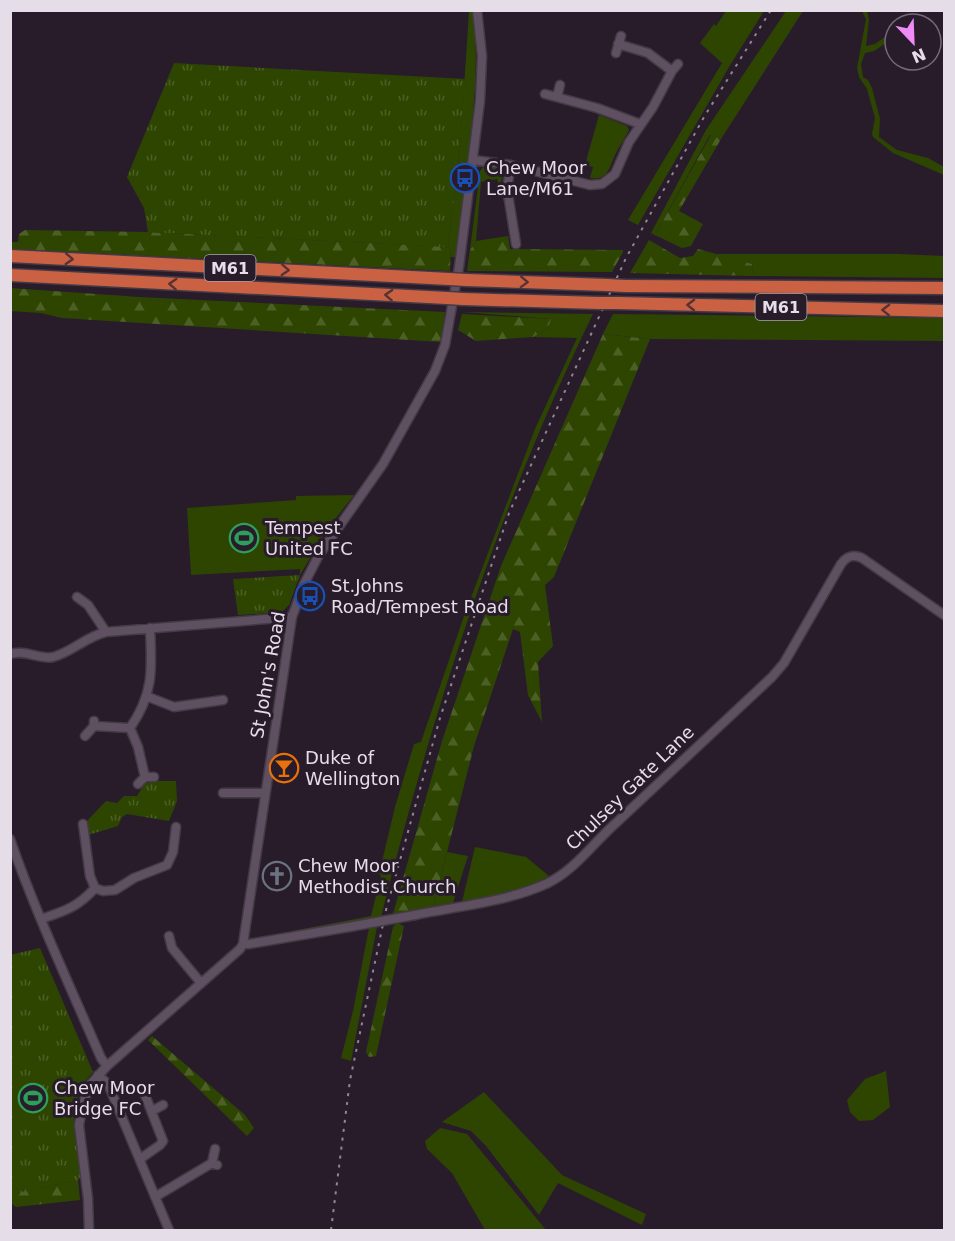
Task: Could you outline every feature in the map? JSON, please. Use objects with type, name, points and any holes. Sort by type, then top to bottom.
[{"type":"highway","name":"M61","points":[[10,256],[625,286],[945,288]]},
{"type":"highway","name":"M61","points":[[10,275],[463,299],[945,311]]},
{"type":"street","name":"St John's Road","points":[[243,944],[292,617],[304,584],[319,555],[383,464],[435,370],[446,345],[459,267],[481,76],[477,10]]},
{"type":"street","points":[[472,160],[511,165],[590,185],[602,184],[615,174],[623,153],[675,68],[648,53],[618,44]]},
{"type":"street","points":[[557,97],[560,86]]},
{"type":"street","points":[[545,94],[597,108],[640,124]]},
{"type":"street","points":[[511,165],[507,188],[515,208],[516,244]]},
{"type":"street","name":"Chulsey Gate Lane","points":[[243,944],[349,927],[507,897],[550,882],[578,862],[611,827],[772,677],[784,663],[841,564],[849,556],[862,558],[945,615]]},
{"type":"street","points":[[77,597],[88,605],[106,632]]},
{"type":"street","points":[[10,654],[22,652],[52,657],[93,636],[106,632],[292,617]]},
{"type":"street","points":[[130,728],[141,711],[152,670],[150,628]]},
{"type":"street","points":[[146,696],[174,706],[213,705],[223,700]]},
{"type":"street","points":[[85,736],[94,724],[130,728]]},
{"type":"street","points":[[130,728],[138,747],[145,779]]},
{"type":"street","points":[[223,793],[265,793]]},
{"type":"street","points":[[82,824],[90,876],[95,888],[103,891],[115,890],[134,878],[162,868],[171,860],[174,852],[176,827]]},
{"type":"street","points":[[10,840],[14,859],[106,1066]]},
{"type":"street","points":[[41,919],[78,905],[95,888]]},
{"type":"street","points":[[169,936],[167,947],[201,983]]},
{"type":"street","points":[[89,1230],[88,1199],[79,1125],[88,1091],[106,1066],[243,944]]},
{"type":"street","points":[[98,1075],[108,1084],[169,1230]]},
{"type":"street","points":[[140,1159],[163,1141],[145,1095]]},
{"type":"street","points":[[152,1111],[163,1106]]},
{"type":"street","points":[[155,1197],[215,1164],[215,1149]]},
{"type":"green space","points":[[469,11],[472,11],[475,32],[475,93],[456,257],[451,257],[451,248],[448,247],[460,149]]},
{"type":"green space","points":[[726,11],[764,11],[638,225],[628,220],[722,63],[700,43]]},
{"type":"green space","points":[[786,11],[803,11],[721,139],[710,135],[655,235],[651,233],[706,130]]},
{"type":"green space","points":[[862,11],[867,11],[869,20],[866,46],[875,44],[883,38],[883,45],[874,51],[865,53],[861,64],[863,77],[868,80],[872,88],[880,119],[879,137],[897,150],[928,158],[944,167],[944,175],[893,153],[873,137],[875,118],[867,89],[859,77],[857,68],[866,19]]},
{"type":"green space","points":[[174,63],[465,79],[460,149],[448,247],[148,232],[144,208],[127,177]]},
{"type":"green space","points":[[599,115],[627,126],[629,130],[607,172],[601,178],[590,178],[593,167],[585,165]]},
{"type":"green space","points":[[711,135],[721,139],[679,211],[703,224],[691,246],[682,248],[655,235]]},
{"type":"green space","points":[[484,166],[501,169],[503,173],[501,183],[498,184],[497,179],[481,182],[476,241],[470,250],[480,171]]},
{"type":"green space","points":[[25,230],[148,232],[451,247],[450,271],[11,249],[11,242],[18,242],[19,234]]},
{"type":"green space","points":[[508,236],[510,249],[623,250],[623,252],[612,272],[467,271],[470,250],[476,241]]},
{"type":"green space","points":[[649,240],[680,258],[693,256],[698,249],[752,264],[753,276],[630,273]]},
{"type":"green space","points":[[711,254],[944,256],[944,278],[753,276],[752,264]]},
{"type":"green space","points":[[10,288],[139,297],[445,312],[441,342],[62,318],[41,313],[11,311]]},
{"type":"green space","points":[[462,312],[593,314],[528,460],[471,610],[423,762],[381,917],[292,934],[292,931],[371,916],[395,807],[414,744],[421,742],[464,616],[535,429],[577,338],[533,337],[548,329],[551,319]]},
{"type":"green space","points":[[462,314],[551,319],[548,329],[533,337],[476,341],[458,330]]},
{"type":"green space","points":[[613,314],[944,318],[944,341],[650,339],[603,334]]},
{"type":"green space","points":[[603,334],[650,339],[554,577],[545,585],[553,646],[538,662],[542,722],[528,695],[520,632],[513,629],[474,746],[433,907],[393,914],[442,741],[501,566]]},
{"type":"green space","name":"Tempest United FC","points":[[354,495],[328,528],[300,575],[300,569],[191,575],[187,508],[296,500],[296,496]]},
{"type":"green space","points":[[300,575],[289,605],[282,612],[238,615],[233,579]]},
{"type":"green space","points":[[151,781],[176,781],[177,801],[169,821],[127,814],[122,817],[118,826],[88,835],[86,822],[106,801],[117,803],[124,796],[137,796],[144,785]]},
{"type":"green space","points":[[475,847],[526,857],[549,876],[518,890],[462,902]]},
{"type":"green space","points":[[447,852],[468,856],[453,903],[433,907]]},
{"type":"green space","points":[[397,923],[404,926],[376,1056],[369,1057],[366,1052],[393,927]]},
{"type":"green space","points":[[377,927],[351,1061],[341,1058],[353,1011],[369,928]]},
{"type":"green space","points":[[40,948],[93,1072],[83,1085],[75,1109],[75,1132],[81,1176],[78,1180],[11,1194],[10,955]]},
{"type":"green space","points":[[152,1036],[245,1115],[254,1128],[247,1136],[148,1040]]},
{"type":"green space","points":[[886,1071],[890,1107],[873,1120],[859,1121],[850,1112],[847,1100],[865,1079]]},
{"type":"green space","points":[[484,1092],[562,1175],[646,1214],[642,1225],[558,1183],[539,1215],[486,1146],[471,1131],[442,1122]]},
{"type":"green space","points":[[440,1128],[467,1134],[546,1230],[485,1230],[452,1173],[427,1149],[425,1141]]},
{"type":"green space","points":[[78,1180],[80,1200],[16,1207],[12,1204],[10,1194]]},
{"type":"railway","points":[[331,1230],[350,1080],[386,910],[440,718],[509,513],[626,258],[704,117],[771,10]]},
{"type":"place","name":"Chew Moor Lane/M61","points":[[465,178]]},
{"type":"place","name":"Tempest United FC","points":[[244,538]]},
{"type":"place","name":"St.Johns Road/Tempest Road","points":[[310,596]]},
{"type":"place","name":"Duke of Wellington","points":[[284,768]]},
{"type":"place","name":"Chew Moor Methodist Church","points":[[277,876]]},
{"type":"place","name":"Chew Moor Bridge FC","points":[[33,1098]]}]
